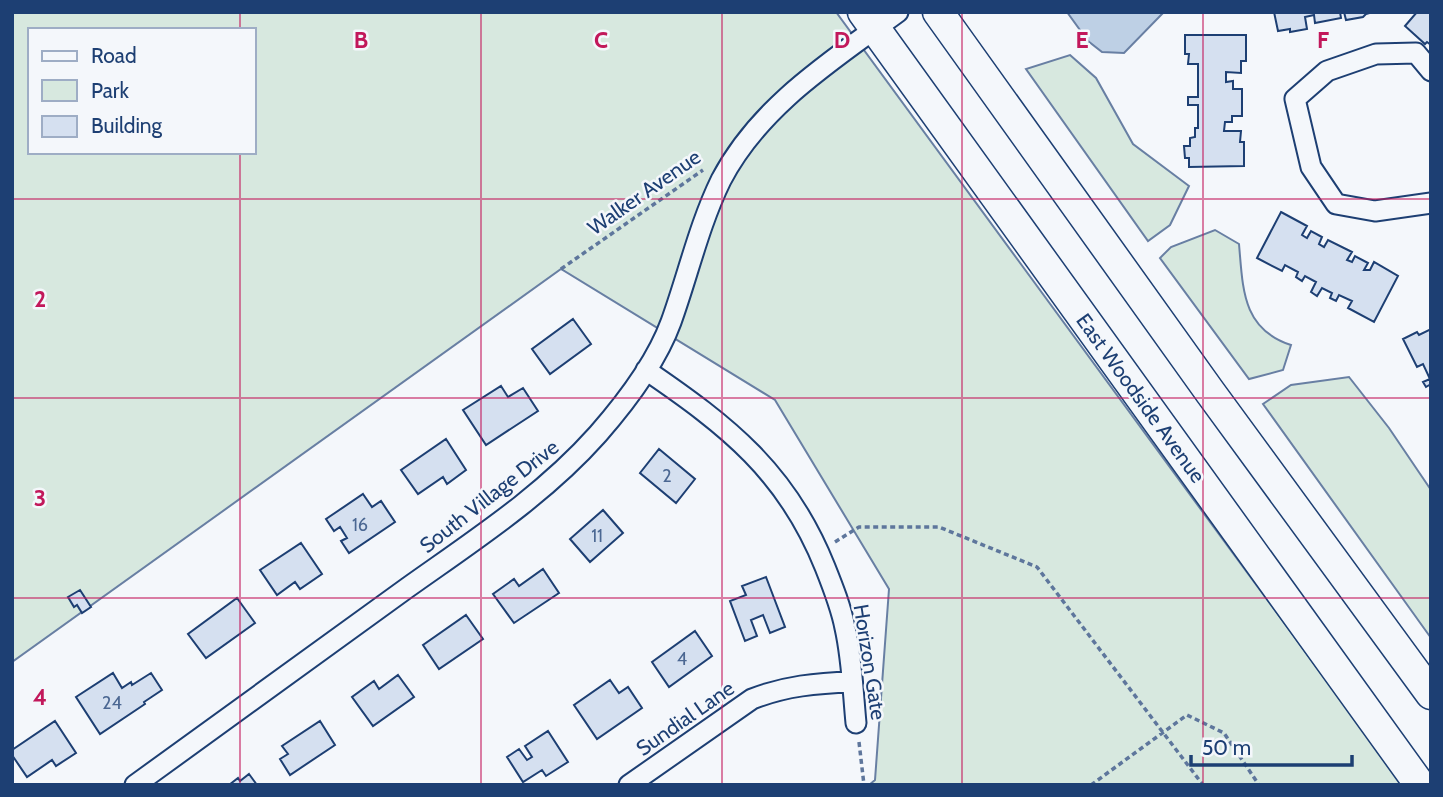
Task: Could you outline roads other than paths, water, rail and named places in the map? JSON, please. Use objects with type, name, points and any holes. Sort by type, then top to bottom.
[{"type":"main road","points":[[938,12],[1210,392],[1431,694]]},
{"type":"main road","name":"East Woodside Avenue","points":[[878,18],[1420,785]]},
{"type":"street","name":"South Village Drive","points":[[135,785],[523,503],[572,462],[598,434],[646,370],[670,325],[706,217],[722,180],[746,140],[794,90],[878,18]]},
{"type":"street","points":[[1431,71],[1416,52],[1376,54],[1327,71],[1295,99],[1311,167],[1336,204],[1375,211],[1431,203]]},
{"type":"street","name":"Horizon Gate","points":[[646,370],[701,408],[754,454],[781,486],[804,522],[834,590],[845,628],[856,723]]},
{"type":"street","name":"Sundial Lane","points":[[629,785],[752,699],[775,689],[852,682]]},
{"type":"water","points":[[1067,12],[1164,12],[1124,53],[1102,52],[1088,41]]}]
